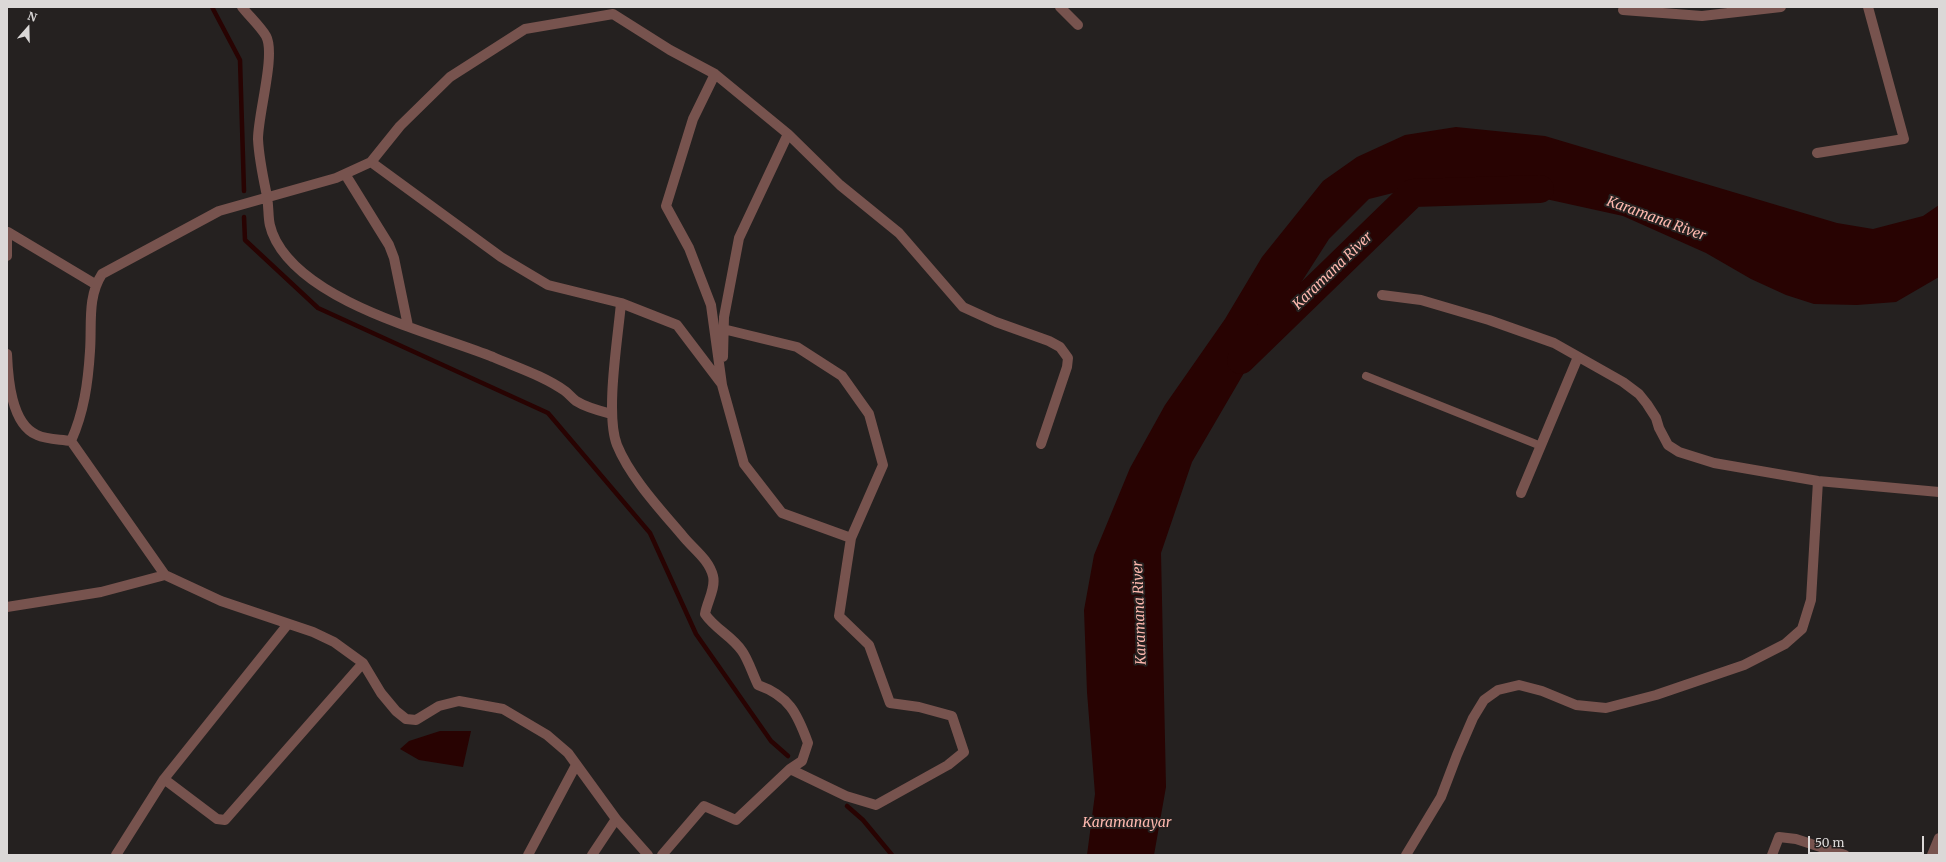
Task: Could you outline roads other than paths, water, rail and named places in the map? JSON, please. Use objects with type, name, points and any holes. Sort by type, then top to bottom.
[{"type":"street","points":[[242,7],[266,36],[270,48],[260,109],[258,139],[260,165],[267,198],[268,222],[277,242],[292,262],[313,281],[347,302],[500,360],[554,385],[586,407],[612,414]]},
{"type":"street","points":[[1060,7],[1078,25]]},
{"type":"street","points":[[1623,10],[1702,16],[1781,7]]},
{"type":"street","points":[[1817,153],[1904,139],[1868,7]]},
{"type":"street","points":[[71,441],[80,421],[85,395],[90,351],[92,301],[95,284],[102,274],[219,211],[345,174],[371,162],[400,126],[450,77],[525,29],[612,11],[670,50],[715,74],[788,134],[840,185],[899,233],[963,307],[996,322],[1049,341],[1060,348],[1068,358],[1067,367],[1041,444]]},
{"type":"street","points":[[715,74],[693,119],[666,206],[689,248],[711,304],[722,385],[744,464],[782,513],[851,538]]},
{"type":"street","points":[[722,385],[724,317],[739,238],[788,134]]},
{"type":"street","points":[[371,162],[501,257],[548,285],[621,304],[677,325],[722,385]]},
{"type":"street","points":[[345,174],[392,252],[401,286],[408,326]]},
{"type":"street","points":[[7,256],[8,232],[95,284]]},
{"type":"street","points":[[1382,295],[1421,300],[1489,320],[1554,343],[1623,382],[1639,394],[1656,418],[1663,437],[1668,445],[1679,452],[1714,463],[1818,481],[1939,492]]},
{"type":"street","points":[[621,304],[612,414],[616,444],[632,474],[683,537],[702,556],[713,576],[712,590],[706,603],[705,614],[712,624],[728,636],[743,652],[758,685],[771,690],[784,698],[802,727],[808,743],[802,761],[790,770],[736,820],[704,806],[662,855]]},
{"type":"street","points":[[724,329],[797,347],[842,376],[869,414],[883,465],[851,538],[839,616],[869,645],[890,703],[919,707],[952,716],[964,752],[948,765],[876,805],[846,796],[790,770]]},
{"type":"street","points":[[7,354],[9,385],[17,412],[27,427],[36,435],[71,441],[165,575],[221,602],[288,624],[334,642],[363,663],[381,693],[396,712],[406,719],[416,720],[440,706],[459,701],[503,709],[547,735],[568,753],[616,819],[648,855]]},
{"type":"street","points":[[1521,493],[1578,357]]},
{"type":"street","points":[[1406,855],[1441,797],[1473,718],[1484,700],[1498,690],[1519,686],[1542,691],[1576,705],[1606,708],[1656,695],[1744,665],[1785,644],[1802,629],[1811,600],[1818,481]]},
{"type":"street","points":[[7,607],[101,592],[165,575]]},
{"type":"street","points":[[116,855],[164,779],[288,624]]},
{"type":"street","points":[[164,779],[217,819],[225,820],[363,663]]},
{"type":"street","points":[[528,855],[576,765]]},
{"type":"street","points":[[592,855],[616,819]]},
{"type":"street","points":[[1772,855],[1779,837],[1796,839],[1845,855]]},
{"type":"street","points":[[1932,855],[1939,838]]},
{"type":"lane","points":[[1366,376],[1541,446]]},
{"type":"water","name":"Karamanayar","points":[[1456,127],[1545,136],[1837,223],[1873,229],[1923,216],[1939,205],[1939,277],[1896,302],[1857,305],[1814,304],[1786,295],[1751,279],[1706,253],[1623,216],[1514,192],[1437,182],[1369,199],[1329,239],[1251,361],[1192,462],[1161,553],[1166,787],[1154,855],[1087,855],[1095,794],[1087,692],[1084,610],[1094,555],[1130,468],[1165,405],[1225,319],[1262,257],[1323,181],[1357,157],[1405,135]]},
{"type":"water","points":[[440,731],[471,731],[463,767],[419,760],[400,749],[409,741]]},
{"type":"waterway","points":[[212,7],[240,60],[244,191]]},
{"type":"waterway","name":"Karamana River","points":[[1241,360],[1413,193],[1540,189]]},
{"type":"waterway","points":[[244,217],[245,240],[318,308],[548,413],[650,533],[696,634],[771,741],[788,756]]},
{"type":"waterway","points":[[847,806],[863,820],[892,855]]}]
